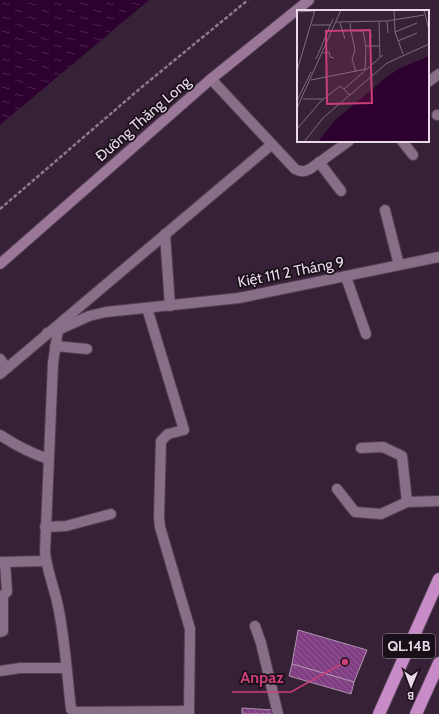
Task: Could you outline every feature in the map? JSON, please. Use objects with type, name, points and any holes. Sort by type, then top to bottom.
[{"type":"highway","name":"QL.14B","points":[[379,714],[439,579]]},
{"type":"highway","name":"QL.14B","points":[[416,714],[439,663]]},
{"type":"street","name":"Đường Thăng Long","points":[[0,264],[211,79],[308,0]]},
{"type":"street","points":[[429,81],[439,74]]},
{"type":"street","points":[[211,79],[271,145],[295,169],[300,172],[305,172],[310,169],[348,142]]},
{"type":"street","points":[[403,142],[413,154]]},
{"type":"street","points":[[0,359],[4,371],[47,333],[271,145]]},
{"type":"street","points":[[319,162],[341,191]]},
{"type":"street","points":[[385,210],[399,265]]},
{"type":"street","points":[[165,234],[170,306]]},
{"type":"street","name":"Kiệt 111 2 Tháng 9","points":[[47,333],[58,330],[89,316],[106,312],[239,298],[439,256]]},
{"type":"street","points":[[346,276],[366,334]]},
{"type":"street","points":[[58,330],[53,363],[48,459],[45,527],[46,561],[59,610],[71,709],[75,712],[189,712],[190,629],[160,527],[159,517],[161,441],[168,434],[184,430],[147,308]]},
{"type":"street","points":[[55,346],[87,349]]},
{"type":"street","points":[[0,435],[32,453],[48,459]]},
{"type":"street","points":[[361,448],[383,447],[402,456],[406,502]]},
{"type":"street","points":[[337,489],[355,512],[381,514],[406,502],[439,501]]},
{"type":"street","points":[[45,527],[66,526],[111,514]]},
{"type":"street","points":[[0,632],[3,631],[3,595],[7,592],[2,562],[46,561]]},
{"type":"street","points":[[255,626],[261,643],[278,714]]},
{"type":"street","points":[[0,670],[20,668],[66,668]]},
{"type":"path","points":[[0,209],[142,86],[248,0]]},
{"type":"water","points":[[0,0],[149,0],[0,125]]},
{"type":"building","points":[[298,630],[367,650],[354,682],[292,664]]},
{"type":"building","points":[[292,664],[354,682],[351,694],[289,676]]},
{"type":"building","points":[[242,708],[273,710],[273,714],[242,714]]},
{"type":"place","name":"Anpaz","points":[[345,662]]}]
